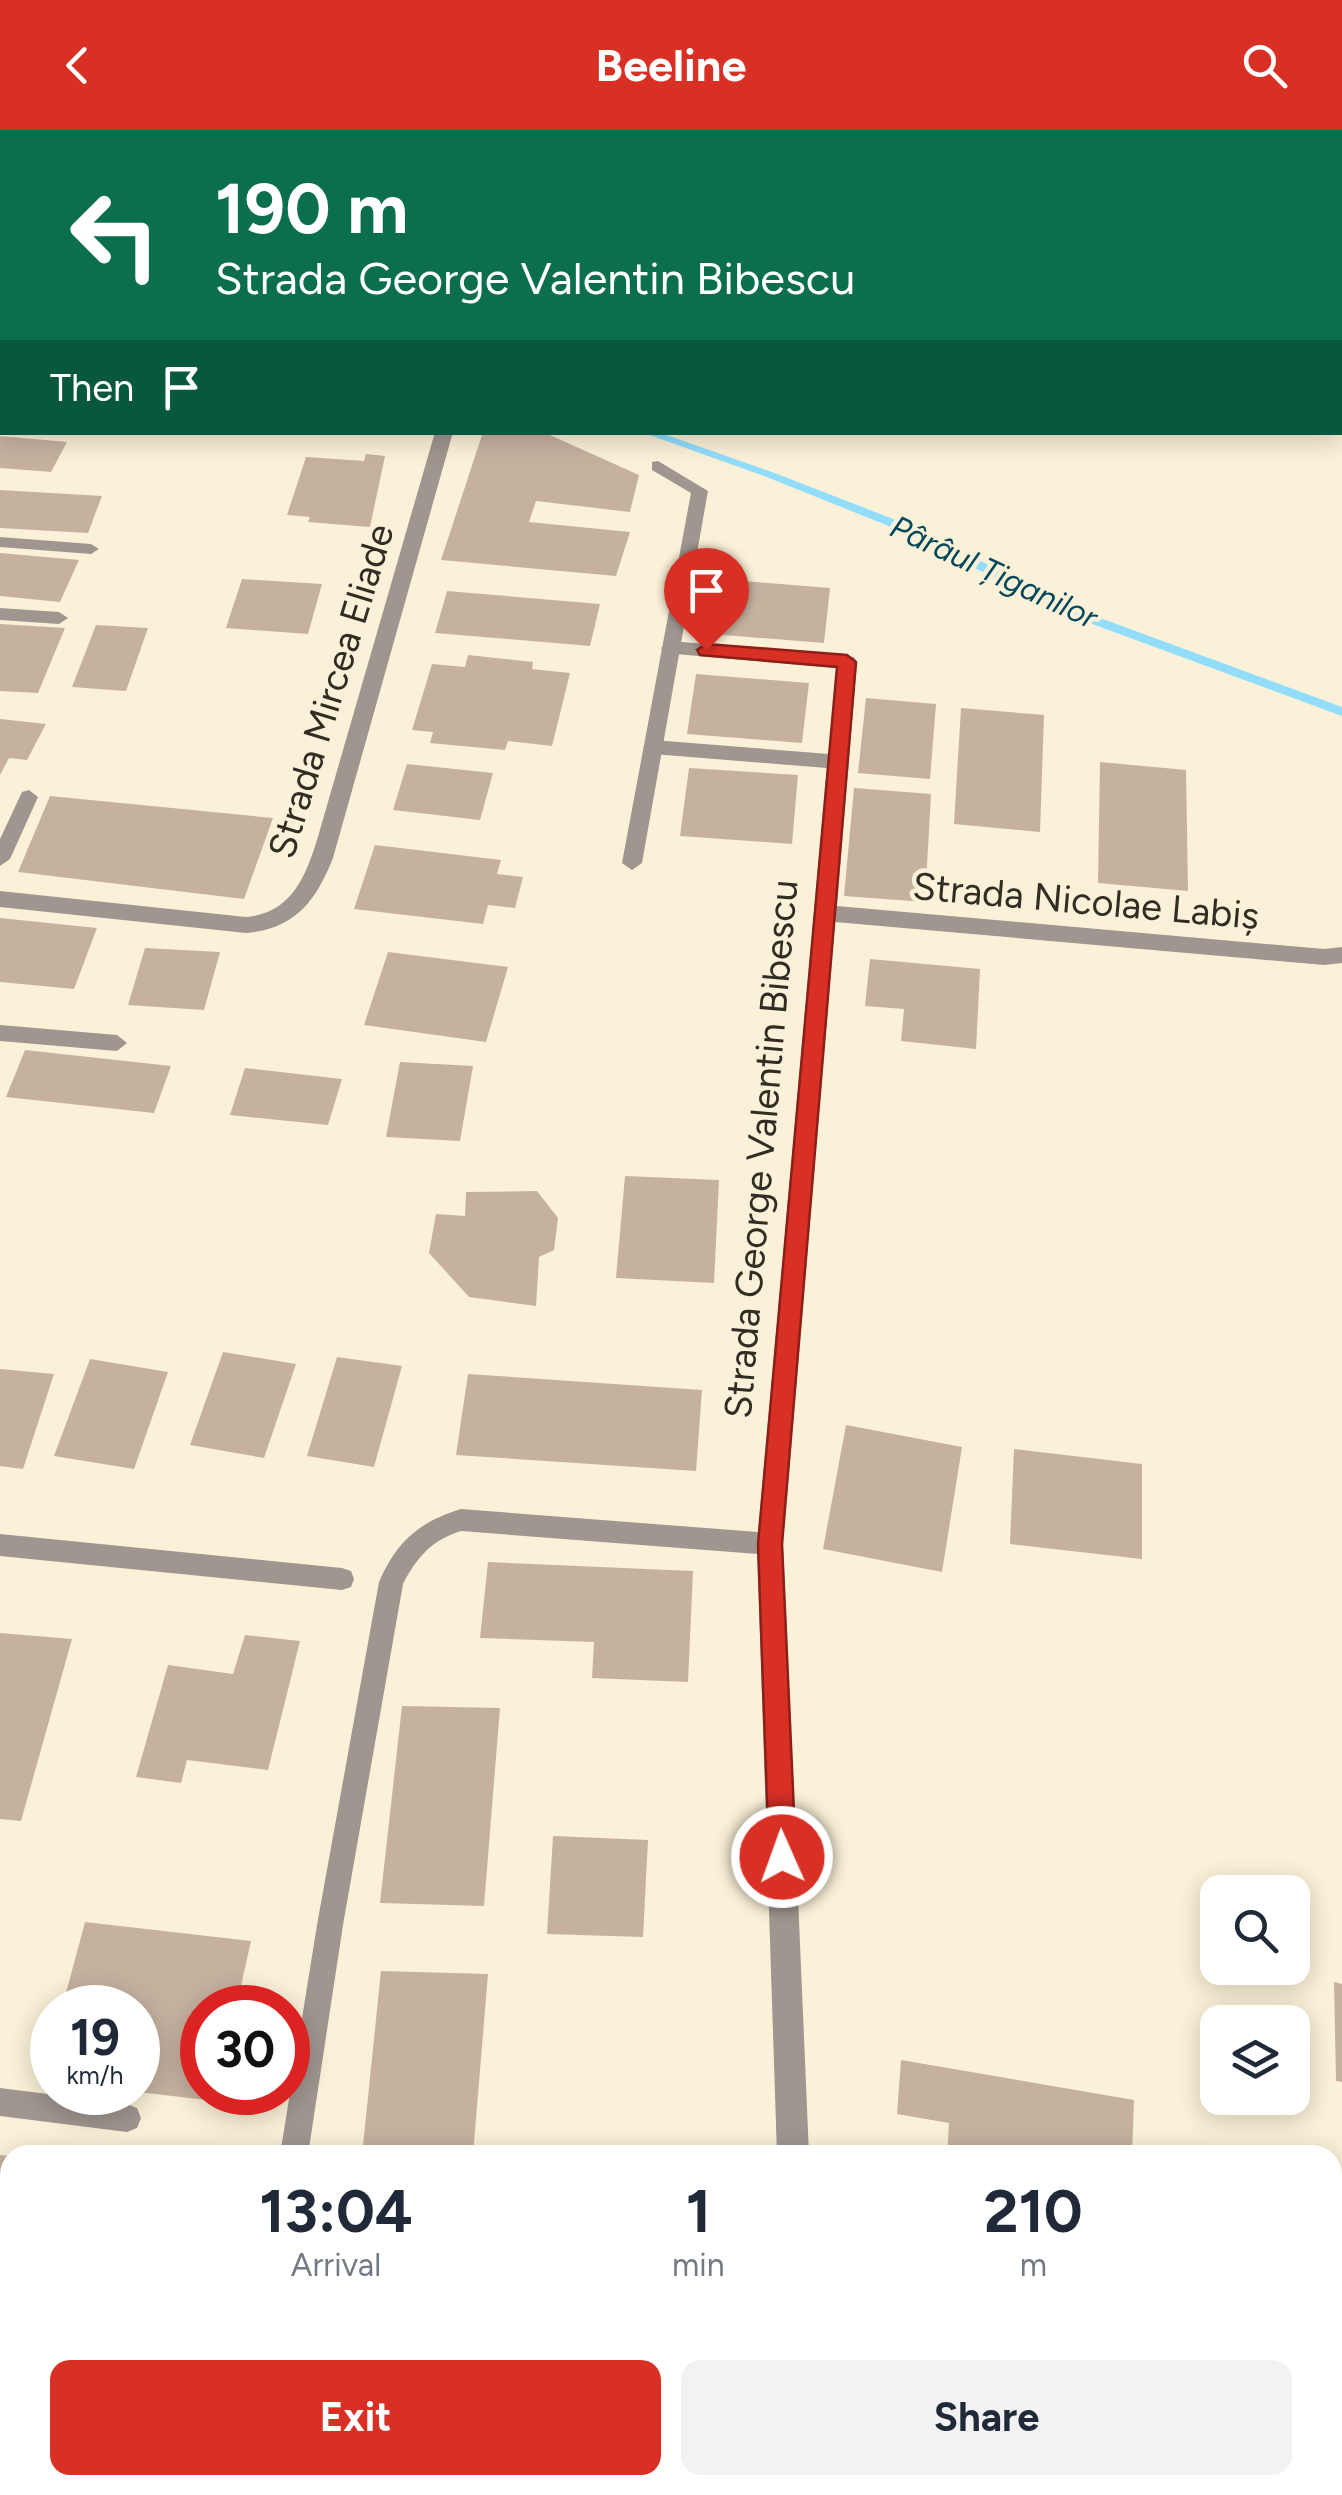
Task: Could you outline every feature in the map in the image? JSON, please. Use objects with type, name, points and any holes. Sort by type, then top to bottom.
[{"type":"street","name":"Strada Mircea Eliade","points":[[0,899],[246,925],[265,924],[286,915],[301,901],[310,887],[332,820],[443,435]]},
{"type":"street","name":"Strada George Valentin Bibescu","points":[[671,648],[847,662],[770,1544],[793,2145]]},
{"type":"street","points":[[653,747],[839,762]]},
{"type":"street","name":"Strada Nicolae Labiș","points":[[824,913],[1324,957],[1342,955]]},
{"type":"lane","points":[[632,862],[700,491],[658,466]]},
{"type":"lane","points":[[0,542],[91,549]]},
{"type":"lane","points":[[0,614],[59,618]]},
{"type":"lane","points":[[0,859],[30,797]]},
{"type":"lane","points":[[0,1033],[118,1043]]},
{"type":"lane","points":[[296,2145],[391,1582],[410,1546],[435,1528],[461,1520],[770,1544]]},
{"type":"lane","points":[[0,1545],[342,1579]]},
{"type":"lane","points":[[0,2102],[127,2118]]},
{"type":"building","points":[[482,435],[550,435],[639,475],[630,512],[536,501],[529,522],[630,532],[616,576],[441,560]]},
{"type":"building","points":[[0,436],[67,442],[51,472],[0,468]]},
{"type":"building","points":[[366,454],[385,456],[370,527],[308,522],[310,517],[287,515],[306,457],[364,461]]},
{"type":"building","points":[[0,490],[102,496],[88,533],[0,528]]},
{"type":"building","points":[[0,553],[79,560],[60,602],[0,596]]},
{"type":"building","points":[[242,579],[322,584],[308,634],[226,628]]},
{"type":"building","points":[[719,579],[830,588],[824,643],[710,634]]},
{"type":"building","points":[[447,591],[600,604],[590,646],[435,633]]},
{"type":"building","points":[[0,624],[65,628],[38,693],[0,691]]},
{"type":"building","points":[[96,625],[148,628],[126,691],[72,687]]},
{"type":"building","points":[[468,655],[533,662],[532,669],[570,673],[552,746],[508,741],[505,750],[430,743],[433,732],[412,730],[432,664],[465,667]]},
{"type":"building","points":[[696,674],[809,683],[802,743],[687,734]]},
{"type":"building","points":[[866,698],[936,704],[930,779],[858,773]]},
{"type":"building","points":[[961,708],[1044,715],[1040,832],[954,824]]},
{"type":"building","points":[[0,719],[46,724],[27,760],[9,758],[0,775]]},
{"type":"building","points":[[1100,762],[1186,770],[1188,891],[1098,883]]},
{"type":"building","points":[[407,764],[493,773],[480,820],[393,810]]},
{"type":"building","points":[[689,768],[798,775],[792,844],[680,836]]},
{"type":"building","points":[[854,788],[931,794],[925,902],[844,896]]},
{"type":"building","points":[[50,796],[273,818],[244,899],[18,872]]},
{"type":"building","points":[[375,845],[501,860],[497,874],[523,877],[515,908],[488,905],[483,924],[354,909]]},
{"type":"building","points":[[0,918],[97,928],[74,989],[0,982]]},
{"type":"building","points":[[145,948],[220,952],[204,1010],[128,1005]]},
{"type":"building","points":[[388,952],[508,967],[486,1042],[364,1025]]},
{"type":"building","points":[[870,959],[980,969],[976,1049],[901,1041],[904,1009],[865,1006]]},
{"type":"building","points":[[25,1050],[171,1066],[154,1113],[6,1097]]},
{"type":"building","points":[[400,1062],[473,1066],[460,1141],[386,1137]]},
{"type":"building","points":[[245,1068],[342,1079],[328,1125],[230,1115]]},
{"type":"building","points":[[625,1176],[719,1180],[714,1283],[616,1278]]},
{"type":"building","points":[[537,1191],[558,1218],[554,1250],[539,1257],[536,1306],[469,1297],[429,1253],[436,1214],[465,1216],[466,1192]]},
{"type":"building","points":[[223,1352],[296,1364],[264,1458],[190,1445]]},
{"type":"building","points":[[337,1357],[402,1366],[374,1467],[307,1456]]},
{"type":"building","points":[[90,1359],[168,1372],[134,1469],[54,1456]]},
{"type":"building","points":[[0,1369],[54,1374],[23,1469],[0,1466]]},
{"type":"building","points":[[468,1374],[702,1390],[696,1471],[456,1455]]},
{"type":"building","points":[[846,1425],[962,1447],[942,1572],[823,1549]]},
{"type":"building","points":[[1014,1449],[1142,1464],[1142,1559],[1010,1544]]},
{"type":"building","points":[[488,1562],[693,1571],[688,1682],[592,1678],[594,1642],[480,1638]]},
{"type":"building","points":[[0,1633],[72,1639],[21,1821],[0,1819]]},
{"type":"building","points":[[245,1635],[300,1641],[268,1770],[187,1760],[181,1783],[136,1777],[168,1665],[233,1674]]},
{"type":"building","points":[[402,1706],[500,1708],[484,1906],[380,1903]]},
{"type":"building","points":[[553,1836],[648,1840],[643,1937],[547,1934]]},
{"type":"building","points":[[85,1922],[251,1941],[241,1985],[180,1985],[180,2097],[160,2095],[160,1985],[68,1985]]},
{"type":"building","points":[[381,1971],[488,1974],[474,2145],[363,2145]]},
{"type":"building","points":[[1334,1982],[1342,1984],[1342,2082],[1336,2081]]},
{"type":"building","points":[[901,2060],[1134,2100],[1132,2145],[948,2145],[949,2123],[897,2114]]},
{"type":"waterway","name":"Pârâul Țiganilor","points":[[655,435],[910,530],[1069,611],[1342,712]]},
{"type":"route","points":[[706,650],[847,662],[770,1544],[782,1857]]}]
